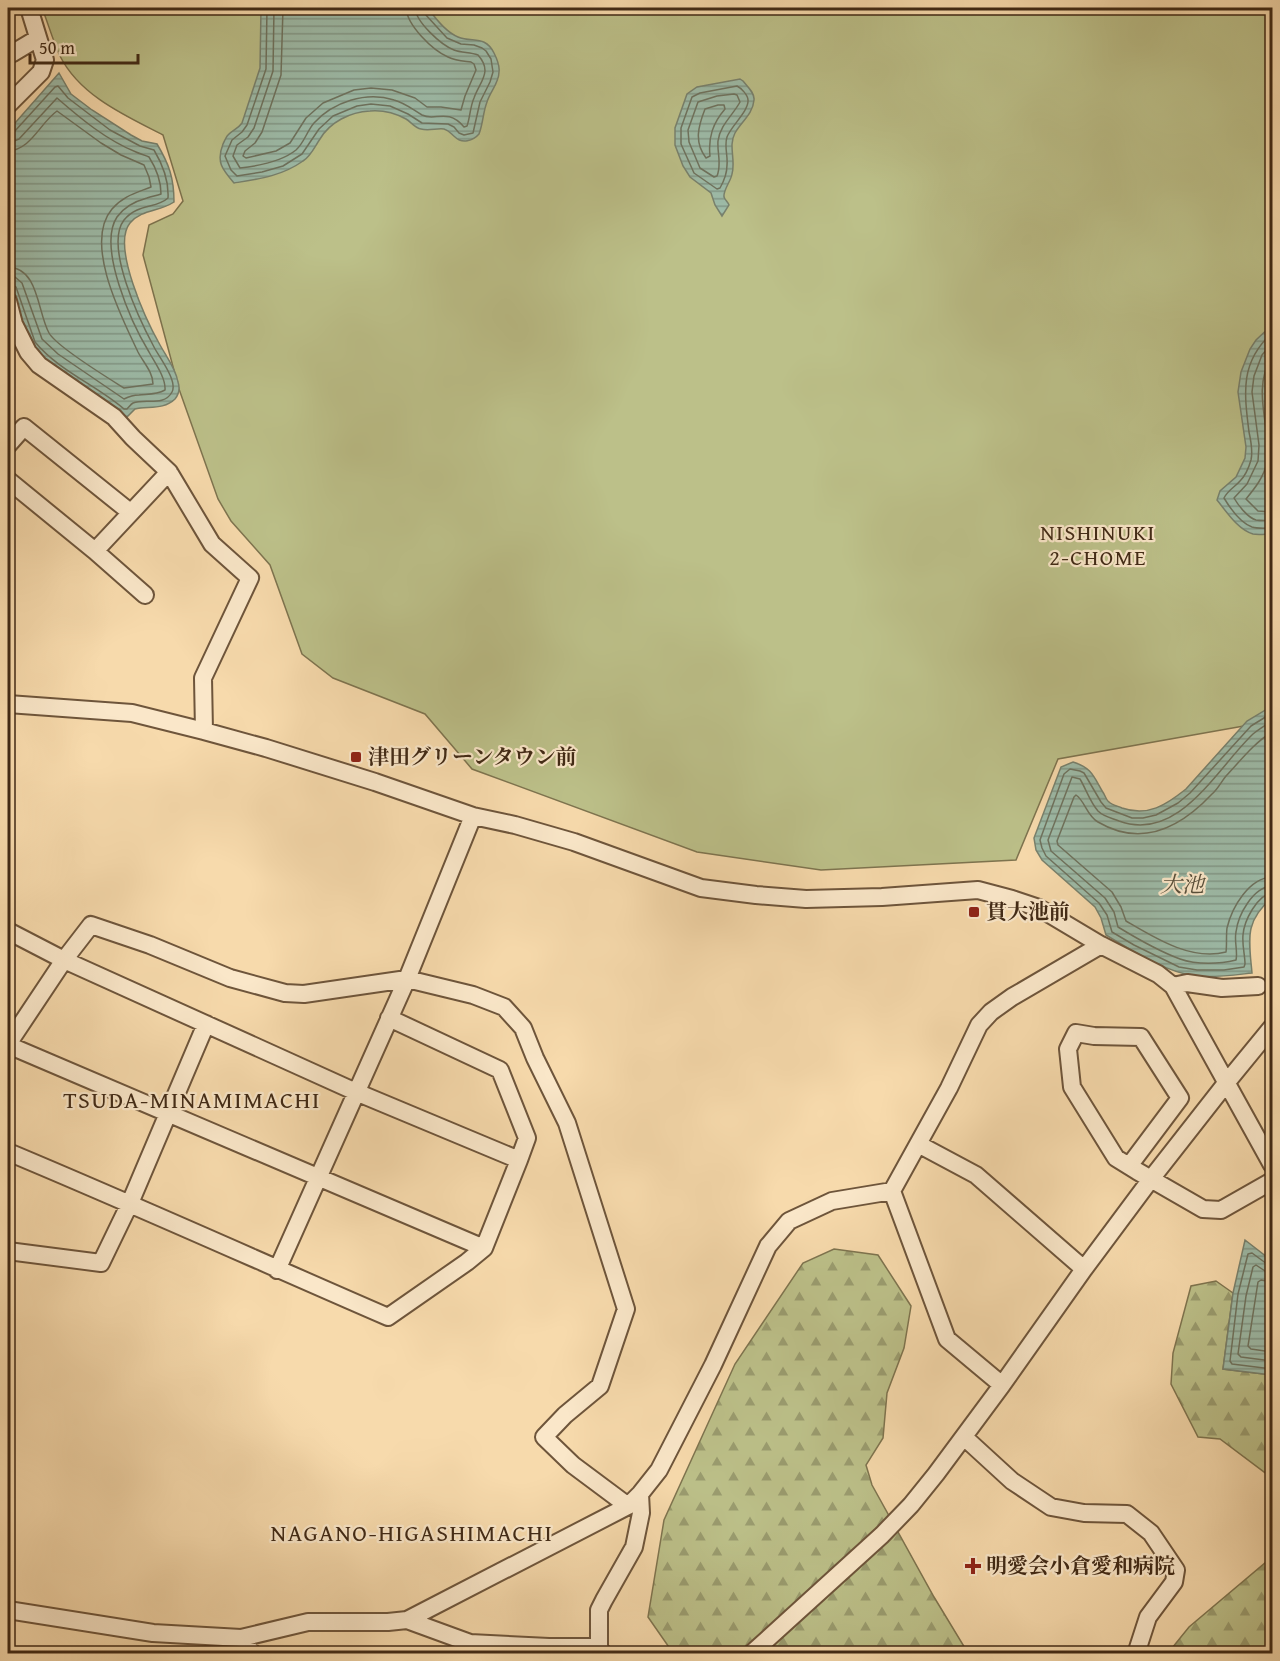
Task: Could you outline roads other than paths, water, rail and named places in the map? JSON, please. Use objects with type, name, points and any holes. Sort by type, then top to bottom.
[{"type":"street","points":[[8,105],[41,72],[45,60],[29,8]]},
{"type":"street","points":[[8,55],[38,38]]},
{"type":"street","points":[[8,301],[11,322],[28,352],[39,365],[114,417],[169,472],[212,544],[250,578],[202,678],[204,731]]},
{"type":"street","points":[[8,445],[24,428],[130,512]]},
{"type":"street","points":[[95,551],[169,472]]},
{"type":"street","points":[[8,480],[145,595]]},
{"type":"street","points":[[8,704],[132,712],[204,731],[375,782],[473,816],[574,842],[701,888],[806,899],[882,897],[978,890],[1039,908],[1101,945],[1158,975],[1173,986],[1272,1166]]},
{"type":"street","points":[[277,1270],[407,979],[473,816]]},
{"type":"street","points":[[484,1248],[8,1045],[64,960],[91,925],[150,945],[230,978],[285,993],[304,994],[407,979],[473,995],[504,1007],[523,1028],[567,1123],[626,1309],[600,1386],[565,1415],[544,1437],[573,1465],[628,1506]]},
{"type":"street","points":[[8,931],[64,960],[356,1092],[519,1160]]},
{"type":"street","points":[[1002,1385],[946,1339],[892,1191],[949,1088],[979,1025],[991,1012],[1012,997],[1101,945]]},
{"type":"street","points":[[1173,986],[1187,982],[1222,988],[1258,987]]},
{"type":"street","points":[[8,1152],[130,1203],[277,1270],[388,1317],[484,1248],[527,1138],[500,1070],[389,1018]]},
{"type":"street","points":[[8,1251],[101,1263],[130,1203],[206,1024]]},
{"type":"street","points":[[751,1653],[882,1535],[917,1497],[964,1437],[1151,1179],[1272,1027]]},
{"type":"street","points":[[1129,1166],[1180,1098],[1141,1037],[1094,1036],[1076,1033],[1068,1049],[1072,1087],[1116,1158],[1129,1166],[1151,1179],[1203,1209],[1221,1210],[1272,1181]]},
{"type":"street","points":[[918,1144],[976,1175],[1084,1269]]},
{"type":"street","points":[[8,1610],[153,1633],[241,1638],[308,1622],[406,1620],[628,1506],[660,1470],[713,1365],[768,1246],[789,1221],[832,1201],[892,1191]]},
{"type":"street","points":[[964,1437],[1012,1480],[1051,1507],[1084,1513],[1127,1514],[1151,1533],[1176,1570],[1173,1582],[1148,1617],[1136,1653]]},
{"type":"street","points":[[406,1620],[470,1642],[601,1650],[599,1610],[634,1548],[641,1513],[640,1494]]},
{"type":"street","points":[[241,1638],[253,1653]]},
{"type":"water","points":[[261,8],[428,8],[449,32],[463,39],[487,44],[497,60],[499,76],[488,98],[479,134],[471,140],[464,141],[446,130],[419,128],[393,114],[379,111],[363,112],[335,123],[324,133],[308,156],[295,166],[270,176],[234,183],[223,169],[220,156],[227,137],[242,123],[260,68]]},
{"type":"water","points":[[59,73],[71,94],[92,110],[142,141],[157,144],[172,178],[174,202],[135,218],[125,234],[125,249],[133,284],[154,334],[175,372],[179,391],[175,399],[166,405],[135,409],[124,420],[36,352],[24,331],[8,281],[8,131]]},
{"type":"water","points":[[740,79],[750,90],[754,100],[751,110],[733,138],[733,169],[724,194],[729,205],[722,216],[711,193],[690,177],[683,166],[675,145],[675,128],[687,94],[697,87]]},
{"type":"water","points":[[1272,325],[1272,534],[1255,534],[1237,524],[1217,500],[1220,491],[1236,477],[1245,458],[1246,447],[1238,392],[1241,372],[1250,349]]},
{"type":"water","name":"大池","points":[[1272,706],[1272,898],[1257,915],[1250,932],[1252,973],[1210,977],[1185,974],[1150,960],[1106,935],[1095,907],[1042,860],[1036,850],[1034,838],[1061,767],[1073,762],[1085,767],[1112,804],[1140,811],[1156,808],[1186,789],[1247,721]]},
{"type":"water","points":[[1245,1240],[1272,1261],[1272,1375],[1223,1369],[1233,1293]]},
{"type":"place","name":"津田グリーンタウン前","points":[[356,757]]},
{"type":"place","name":"貫大池前","points":[[974,912]]},
{"type":"place","name":"明愛会小倉愛和病院","points":[[973,1566]]},
{"type":"district","name":"NISHINUKI 2-CHOME","points":[[1098,544]]},
{"type":"district","name":"TSUDA-MINAMIMACHI","points":[[192,1100]]},
{"type":"district","name":"NAGANO-HIGASHIMACHI","points":[[412,1533]]}]
